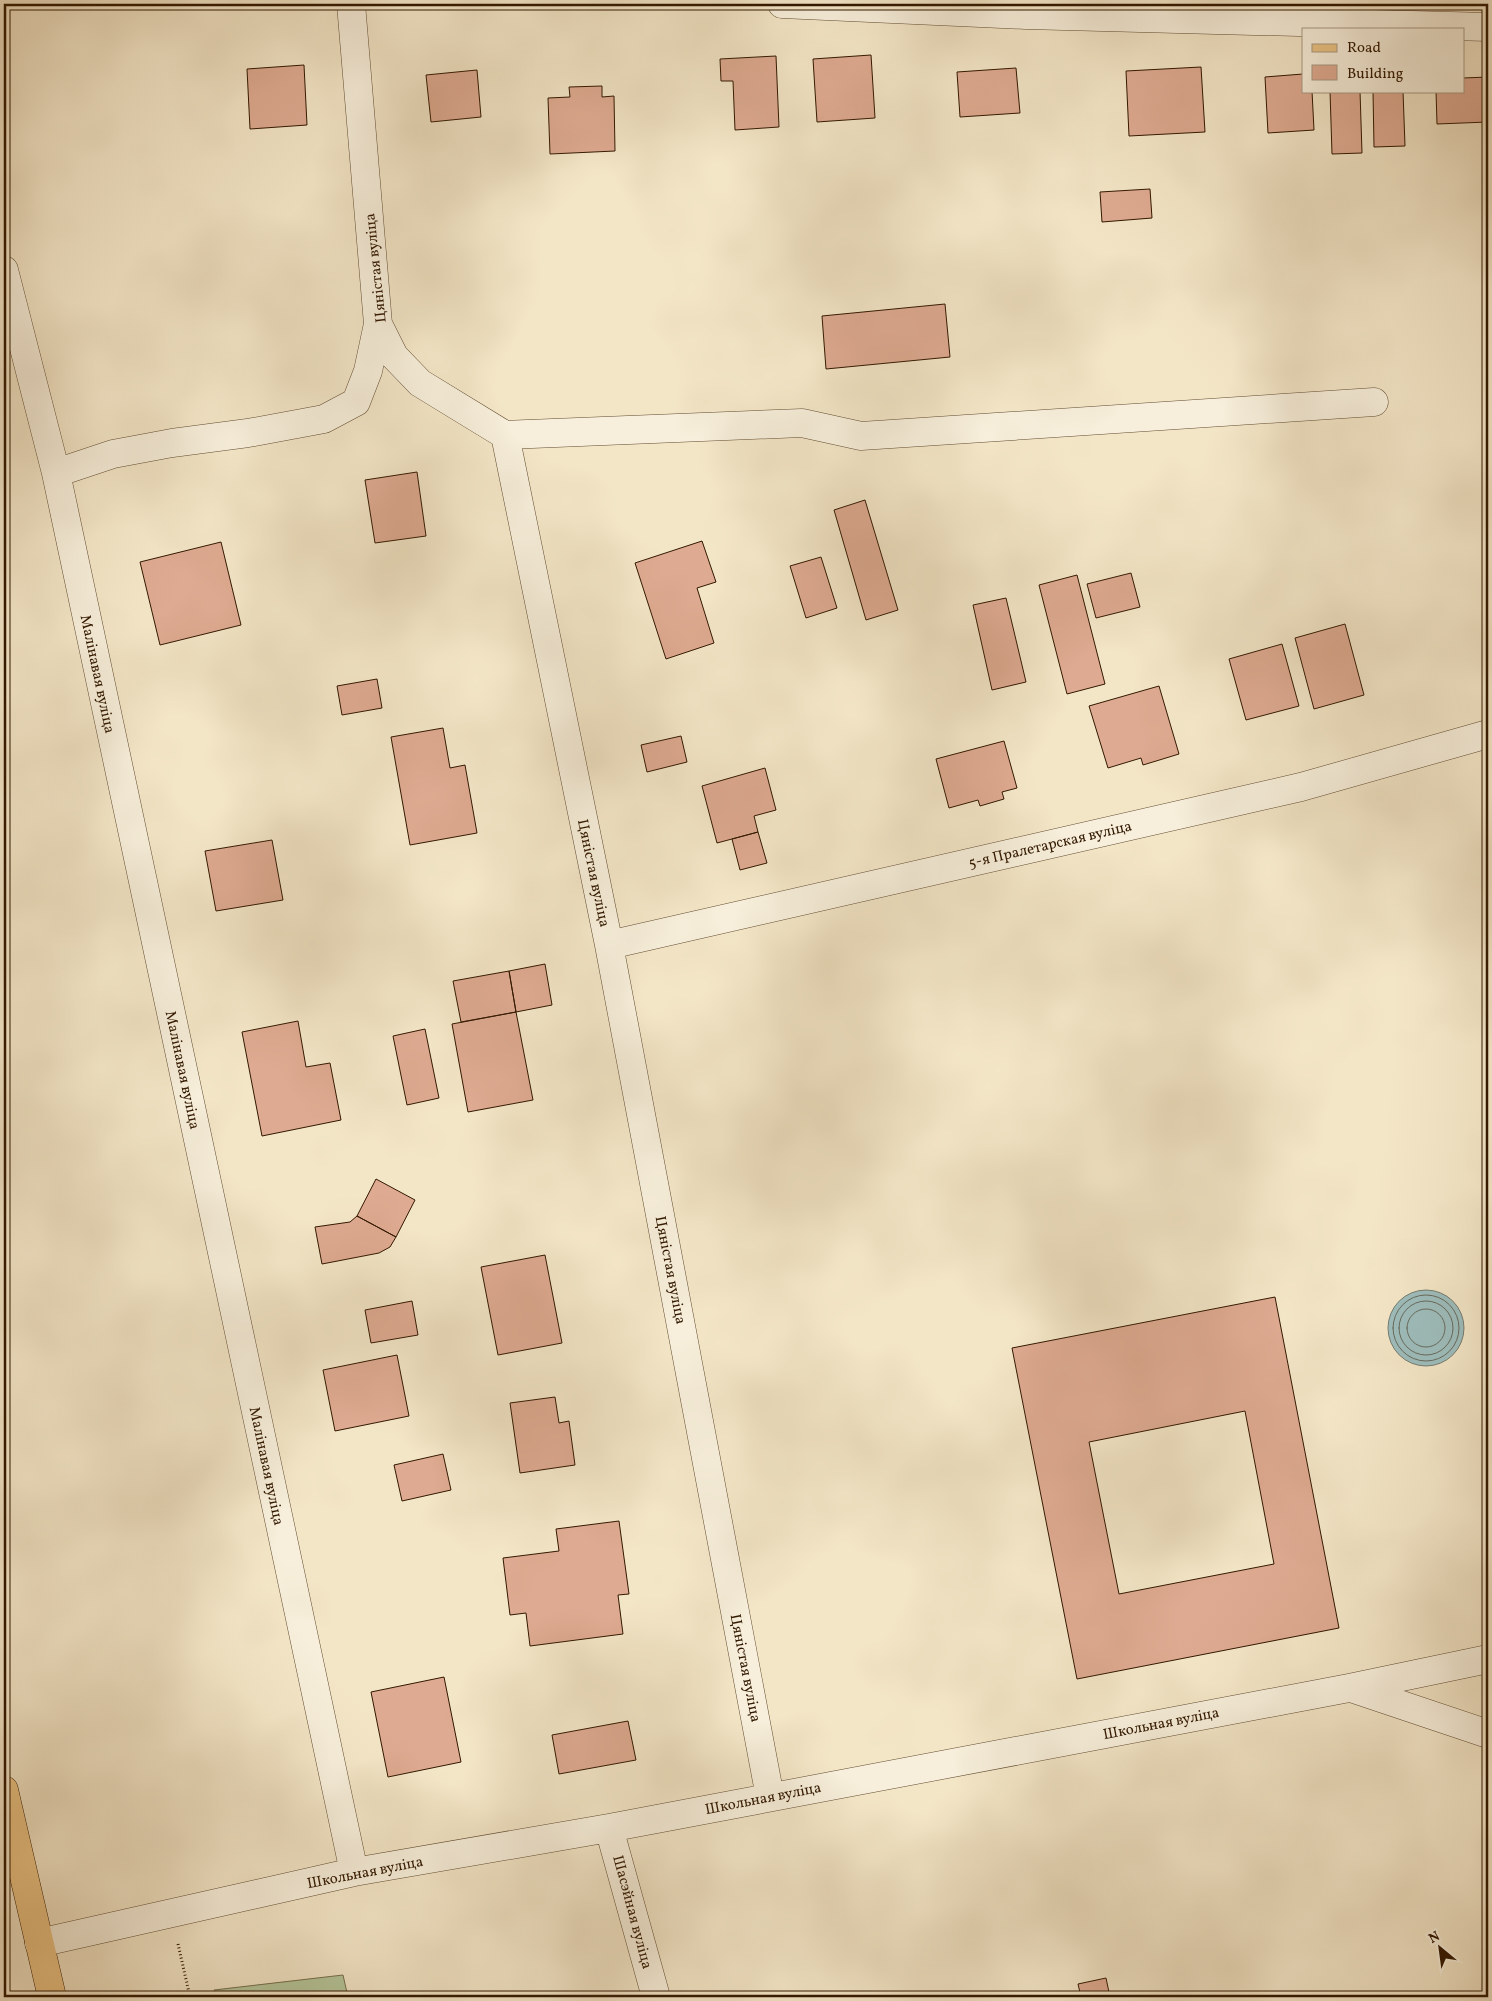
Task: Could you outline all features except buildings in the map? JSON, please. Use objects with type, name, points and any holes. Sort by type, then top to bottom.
[{"type":"main road","points":[[4,1790],[52,1997]]},
{"type":"street","name":"Цяністая вуліца","points":[[350,4],[378,324],[394,356],[420,382],[505,435],[609,944],[770,1797]]},
{"type":"street","points":[[782,4],[1036,15],[1488,27]]},
{"type":"street","name":"Малінавая вуліца","points":[[4,270],[56,473],[354,1872]]},
{"type":"street","points":[[56,473],[113,454],[324,419],[356,402],[368,371],[378,324]]},
{"type":"street","points":[[505,435],[802,423],[861,436],[1374,402]]},
{"type":"street","name":"5-я Пралетарская вуліца","points":[[609,944],[1301,787],[1488,734]]},
{"type":"street","name":"Школьная вуліца","points":[[40,1943],[354,1872],[610,1828],[1349,1688],[1488,1659]]},
{"type":"street","points":[[1349,1688],[1488,1734]]},
{"type":"street","name":"Шасэйная вуліца","points":[[610,1828],[656,1997]]},
{"type":"path","points":[[171,1913],[190,1997]]},
{"type":"green space","points":[[343,1975],[348,1997],[216,1997],[214,1990]]},
{"type":"water","points":[[1419,1290],[1433,1290],[1447,1296],[1458,1307],[1464,1321],[1461,1343],[1453,1355],[1433,1366],[1419,1366],[1405,1360],[1394,1349],[1388,1335],[1388,1321],[1394,1307],[1405,1296]]}]
